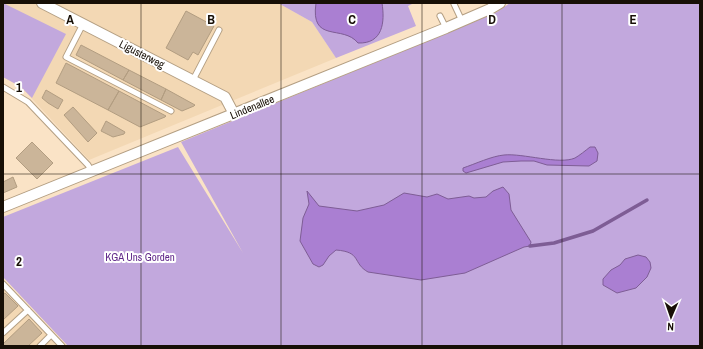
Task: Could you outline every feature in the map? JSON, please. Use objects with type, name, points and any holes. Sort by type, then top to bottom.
[{"type":"street","name":"Ligusterweg","points":[[42,3],[225,97],[234,114]]},
{"type":"street","name":"Lindenallee","points":[[3,208],[446,28],[490,9],[500,3]]},
{"type":"lane","points":[[454,4],[462,21]]},
{"type":"lane","points":[[440,16],[446,28]]},
{"type":"lane","points":[[83,24],[66,57],[171,111]]},
{"type":"lane","points":[[193,80],[219,30]]},
{"type":"lane","points":[[4,88],[28,102],[88,165],[92,172]]},
{"type":"lane","points":[[3,284],[62,346]]},
{"type":"lane","points":[[3,333],[28,310]]},
{"type":"lane","points":[[40,346],[51,335]]},
{"type":"shaded area","points":[[3,3],[278,3],[312,22],[336,58],[89,160],[21,87],[3,77]]},
{"type":"shaded area","points":[[316,3],[382,3],[383,17],[380,30],[373,40],[358,43],[344,34],[323,29],[318,24],[315,16]]},
{"type":"shaded area","points":[[590,147],[595,147],[598,153],[597,161],[589,166],[547,165],[534,161],[521,161],[503,162],[466,173],[463,171],[463,168],[489,158],[504,155],[551,160],[568,160],[575,158]]},
{"type":"shaded area","points":[[503,187],[509,194],[511,210],[531,242],[530,246],[524,247],[465,273],[421,280],[368,272],[363,269],[353,255],[344,251],[336,250],[329,256],[323,265],[319,267],[313,264],[300,241],[303,218],[309,204],[307,191],[319,206],[357,211],[384,205],[404,193],[427,197],[437,194],[448,199],[469,196],[474,198],[486,197],[493,191]]},
{"type":"shaded area","points":[[638,255],[646,257],[650,262],[651,268],[647,277],[636,288],[617,293],[603,285],[603,279],[611,270],[620,265],[625,259]]},
{"type":"shaded area","points":[[3,284],[62,346],[3,346]]},
{"type":"green space","points":[[3,3],[66,34],[32,98],[21,87],[3,77]]},
{"type":"green space","points":[[278,3],[414,3],[408,6],[416,26],[336,58],[312,22]]},
{"type":"green space","name":"KGA Uns Gorden","points":[[510,3],[700,3],[700,346],[68,346],[3,277],[3,217],[178,147],[243,253],[181,142],[464,26],[497,12]]},
{"type":"building","points":[[186,11],[214,26],[198,55],[193,52],[188,60],[166,48]]},
{"type":"building","points":[[81,45],[129,70],[123,80],[76,55]]},
{"type":"building","points":[[66,63],[119,91],[108,110],[56,83]]},
{"type":"building","points":[[129,70],[166,89],[161,100],[123,80]]},
{"type":"building","points":[[166,89],[195,105],[182,111],[161,100]]},
{"type":"building","points":[[46,90],[63,100],[58,109],[42,98]]},
{"type":"building","points":[[119,91],[166,116],[140,127],[108,110]]},
{"type":"building","points":[[73,107],[97,133],[88,142],[64,115]]},
{"type":"building","points":[[106,121],[125,132],[124,134],[113,137],[101,131]]},
{"type":"building","points":[[32,142],[53,163],[37,179],[16,158]]},
{"type":"building","points":[[13,177],[17,187],[3,193],[3,182]]},
{"type":"building","points":[[5,293],[18,306],[3,320],[3,294]]},
{"type":"building","points":[[29,319],[42,333],[28,346],[3,346],[3,344]]},
{"type":"waterway","points":[[530,246],[554,243],[593,231],[647,200]]}]
